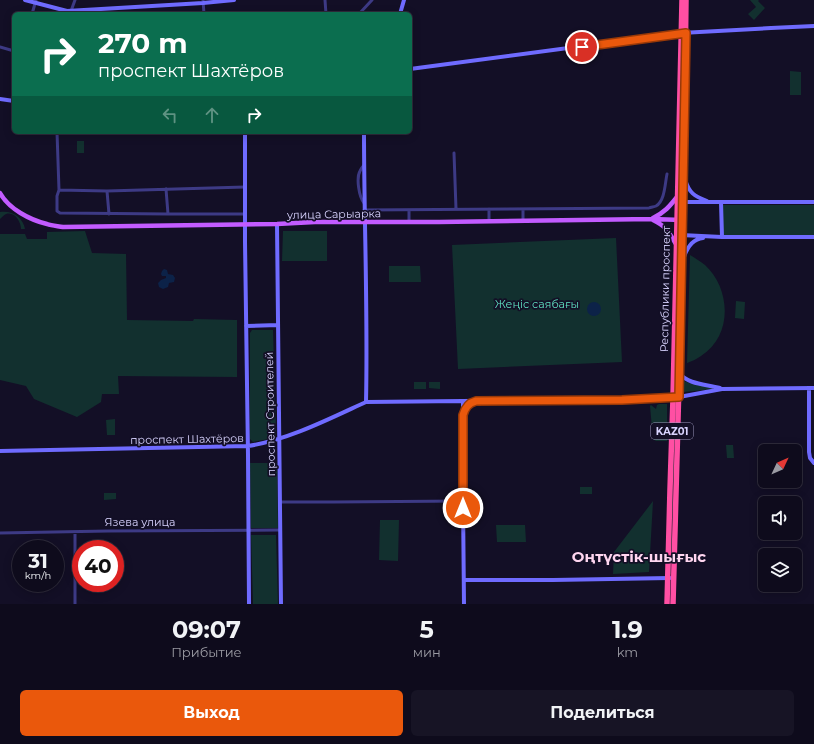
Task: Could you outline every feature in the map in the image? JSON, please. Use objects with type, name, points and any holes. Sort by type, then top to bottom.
[{"type":"highway","name":"Республики проспект","points":[[679,201],[684,171],[684,33],[682,0]]},
{"type":"highway","name":"Республики проспект","points":[[676,397],[679,372],[682,270],[679,235],[679,201],[686,0]]},
{"type":"highway","name":"Республики проспект","points":[[668,604],[671,578],[676,397],[676,244],[679,235]]},
{"type":"highway","name":"Республики проспект","points":[[671,578],[673,604]]},
{"type":"main road","points":[[25,0],[68,12],[232,0]]},
{"type":"main road","points":[[401,12],[404,0]]},
{"type":"main road","points":[[412,69],[684,33],[814,26]]},
{"type":"main road","points":[[0,99],[12,100]]},
{"type":"main road","name":"проспект Строителей","points":[[245,134],[249,604]]},
{"type":"main road","points":[[364,134],[367,350],[366,402]]},
{"type":"main road","points":[[684,171],[688,188],[694,195],[709,202]]},
{"type":"main road","name":"улица Сарыарка","points":[[0,195],[12,207],[30,218],[47,225],[63,227],[277,224],[315,222],[680,220]]},
{"type":"main road","points":[[652,219],[662,214],[679,201],[814,202]]},
{"type":"main road","points":[[719,237],[721,202]]},
{"type":"main road","points":[[652,219],[667,228],[676,244]]},
{"type":"main road","name":"проспект Строителей","points":[[277,224],[281,604]]},
{"type":"main road","points":[[679,235],[719,237],[814,237]]},
{"type":"main road","points":[[682,270],[686,251],[689,246],[701,238],[719,237]]},
{"type":"main road","points":[[246,326],[278,325]]},
{"type":"main road","points":[[679,372],[683,378],[687,380],[722,389]]},
{"type":"main road","points":[[809,388],[809,452],[810,458],[814,462]]},
{"type":"main road","name":"проспект Шахтёров","points":[[0,451],[248,446],[263,444],[308,428],[366,402],[622,400],[676,397],[722,389],[814,388]]},
{"type":"main road","points":[[463,401],[464,604]]},
{"type":"main road","points":[[463,415],[469,404],[476,401]]},
{"type":"main road","points":[[464,580],[671,578]]},
{"type":"street","points":[[68,12],[75,0]]},
{"type":"street","points":[[325,0],[326,12]]},
{"type":"street","points":[[360,12],[372,0]]},
{"type":"street","points":[[33,12],[36,2]]},
{"type":"street","points":[[203,2],[204,12]]},
{"type":"street","points":[[0,47],[12,50]]},
{"type":"street","points":[[57,134],[59,190],[57,196],[57,211],[60,213],[245,214]]},
{"type":"street","points":[[454,153],[456,210]]},
{"type":"street","points":[[364,210],[649,208],[656,206],[660,202],[664,193],[667,174]]},
{"type":"street","points":[[59,190],[107,191],[245,187]]},
{"type":"street","points":[[166,189],[168,214]]},
{"type":"street","points":[[107,191],[109,214]]},
{"type":"street","points":[[489,209],[490,221]]},
{"type":"street","points":[[523,209],[523,221]]},
{"type":"street","points":[[409,210],[409,222]]},
{"type":"street","points":[[280,502],[463,501]]},
{"type":"street","name":"Язева улица","points":[[0,533],[280,530]]},
{"type":"street","points":[[74,532],[75,604]]},
{"type":"green space","points":[[750,0],[759,0],[758,1],[765,8],[754,20],[748,14],[756,7]]},
{"type":"green space","points":[[790,71],[801,72],[801,95],[790,95]]},
{"type":"green space","points":[[77,141],[84,141],[84,153],[77,153]]},
{"type":"green space","points":[[723,205],[814,205],[814,235],[722,235]]},
{"type":"green space","points":[[0,212],[9,212],[16,215],[22,221],[25,229],[21,229],[19,220],[12,214],[6,214],[0,219]]},
{"type":"green space","points":[[85,231],[92,253],[126,254],[127,320],[237,320],[237,377],[118,376],[119,394],[102,394],[101,402],[77,417],[34,399],[26,386],[0,380],[0,234],[25,234],[27,239],[47,239],[47,232]]},
{"type":"green space","points":[[283,231],[327,231],[327,261],[282,261]]},
{"type":"green space","name":"Жеңіс саябағы","points":[[616,238],[622,362],[458,369],[452,245]]},
{"type":"green space","points":[[690,255],[705,265],[714,275],[724,299],[725,312],[719,337],[711,347],[699,357],[687,363]]},
{"type":"green space","points":[[389,266],[420,266],[421,282],[389,282]]},
{"type":"green space","points":[[736,301],[745,302],[744,319],[735,318]]},
{"type":"green space","points":[[252,330],[273,330],[276,433],[274,438],[253,442],[250,439],[250,333]]},
{"type":"green space","points":[[684,381],[692,384],[712,387],[713,389],[684,392]]},
{"type":"green space","points":[[414,382],[426,382],[426,389],[414,389]]},
{"type":"green space","points":[[429,382],[440,382],[440,389],[429,388]]},
{"type":"green space","points":[[667,404],[667,441],[656,441],[653,439],[650,406],[651,405],[656,409],[657,405]]},
{"type":"green space","points":[[674,406],[676,406],[670,574]]},
{"type":"green space","points":[[115,419],[115,435],[107,435],[106,420]]},
{"type":"green space","points":[[726,445],[733,445],[734,458],[727,458]]},
{"type":"green space","points":[[250,463],[277,463],[278,528],[251,528]]},
{"type":"green space","points":[[580,487],[592,487],[592,494],[580,494]]},
{"type":"green space","points":[[104,493],[116,493],[116,499],[104,500]]},
{"type":"green space","points":[[653,501],[649,572],[613,574],[614,552]]},
{"type":"green space","points":[[380,520],[399,520],[398,561],[379,560]]},
{"type":"green space","points":[[496,525],[525,525],[526,542],[497,542]]},
{"type":"green space","points":[[251,535],[276,535],[278,604],[253,604]]},
{"type":"water","points":[[164,269],[167,270],[168,274],[173,275],[175,278],[174,282],[169,283],[168,287],[163,289],[159,287],[158,283],[166,278],[166,276],[162,276],[161,274]]},
{"type":"water","points":[[594,302],[599,304],[601,309],[599,314],[594,316],[589,314],[587,309],[589,304]]},
{"type":"district","name":"Оңтүстік-шығыс","points":[[639,557]]},
{"type":"route","points":[[463,508],[463,415],[469,404],[476,401],[622,400],[679,397],[686,33],[639,38],[582,47]]}]
